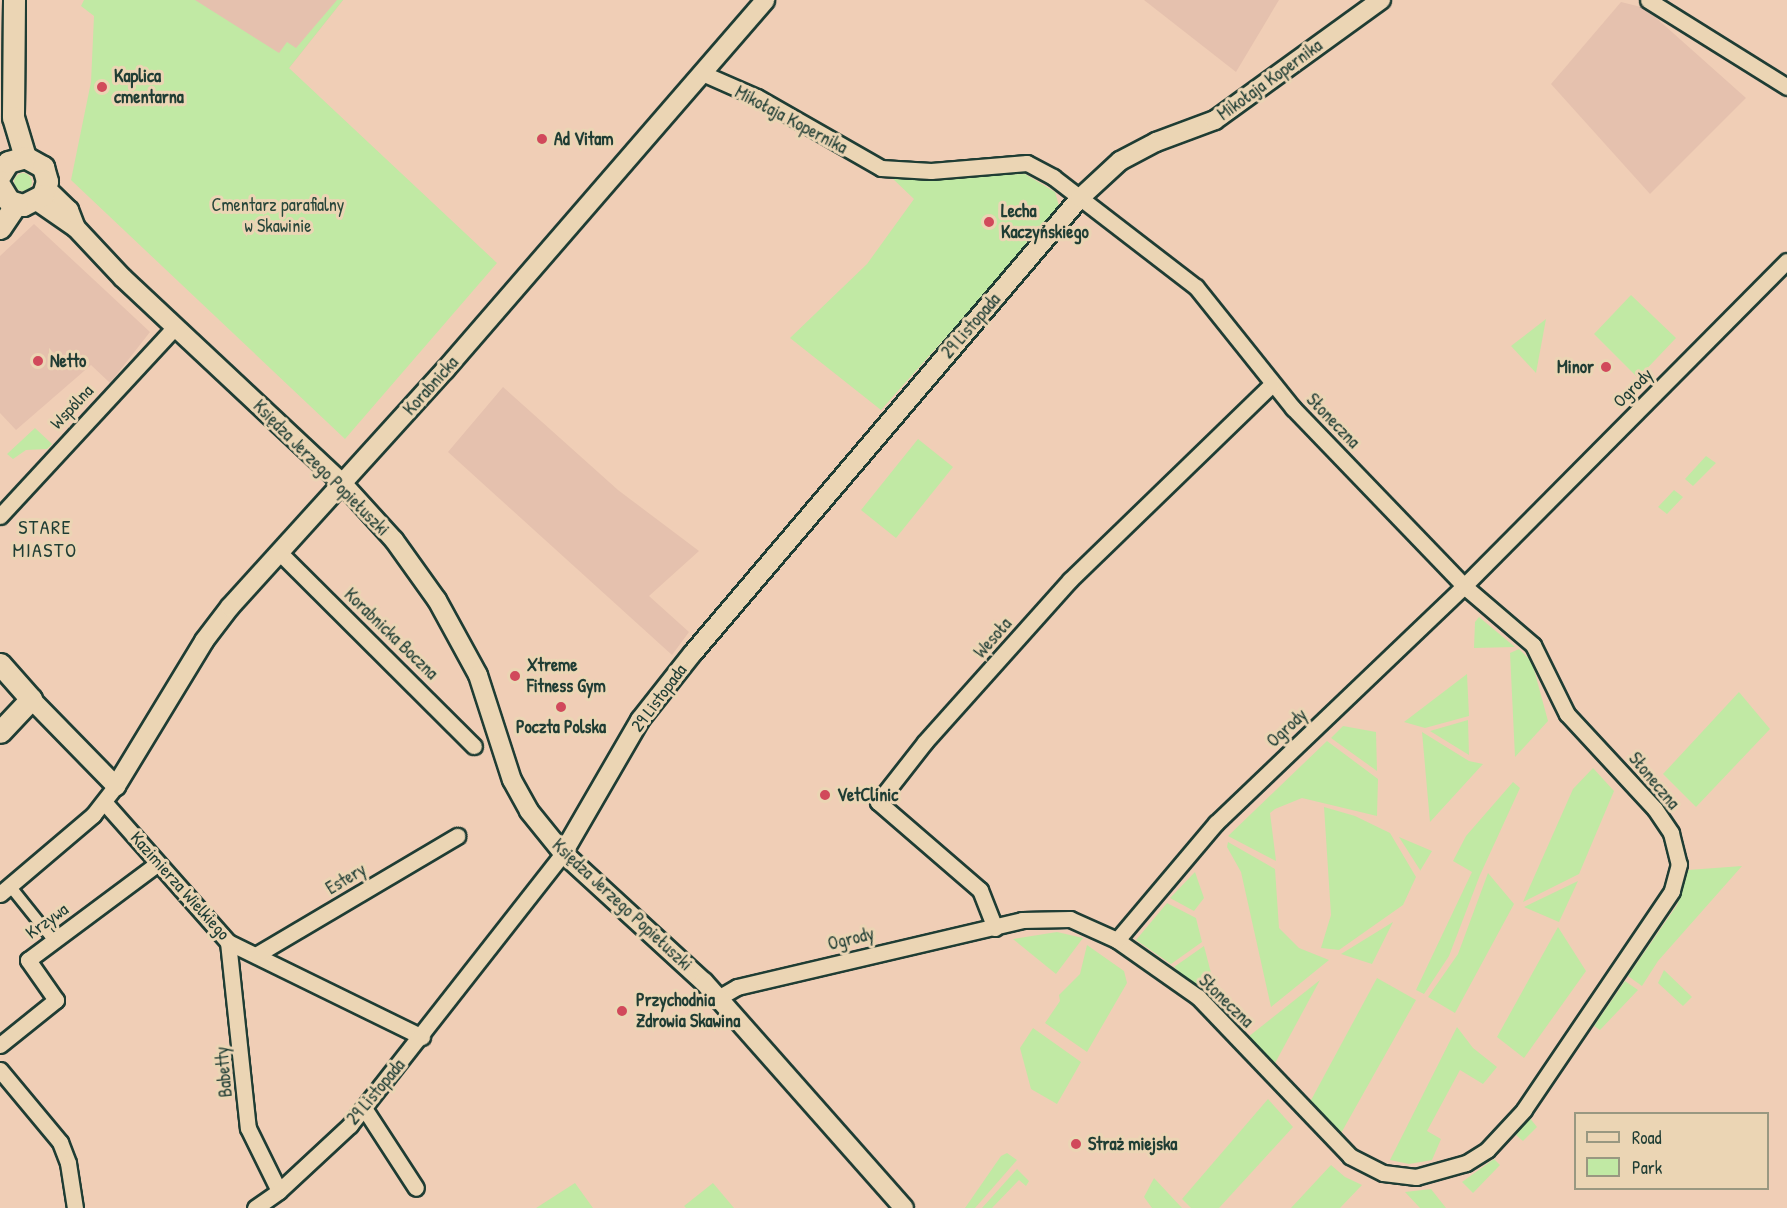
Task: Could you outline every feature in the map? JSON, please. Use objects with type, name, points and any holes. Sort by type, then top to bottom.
[{"type":"main road","points":[[0,228],[8,183],[6,137],[12,117],[14,0]]},
{"type":"main road","points":[[43,167],[42,194],[8,183],[43,167]]},
{"type":"main road","points":[[0,664],[31,699],[0,732]]},
{"type":"street","name":"Korabnicka","points":[[116,786],[204,641],[279,552],[343,484],[765,0]]},
{"type":"street","name":"Mikołaja Kopernika","points":[[702,74],[757,97],[881,168],[931,171],[1027,163],[1080,198],[1120,161],[1156,142],[1215,120],[1381,0]]},
{"type":"street","points":[[1648,0],[1787,87]]},
{"type":"street","name":"Księdza Jerzego Popiełuszki","points":[[42,194],[69,210],[76,228],[175,327],[343,484],[394,540],[436,600],[478,675],[512,780],[529,812],[563,853],[718,998],[904,1208]]},
{"type":"street","name":"Słoneczna","points":[[1080,198],[1196,287],[1272,384],[1464,586],[1533,645],[1567,714],[1655,809],[1671,833],[1679,864],[1672,891],[1524,1110],[1487,1150],[1448,1170],[1416,1177],[1370,1168],[1331,1140],[1198,997],[1117,940]]},
{"type":"street","name":"29 Listopada","points":[[255,1208],[279,1191],[364,1108],[422,1037],[563,853],[640,720],[693,652],[1080,198]]},
{"type":"street","name":"Ogrody","points":[[718,998],[737,987],[1022,920],[1070,919],[1117,940],[1216,823],[1464,586],[1787,261]]},
{"type":"street","name":"Wspólna","points":[[0,516],[175,327]]},
{"type":"street","name":"Wesoła","points":[[995,928],[980,890],[878,802],[925,742],[1070,580],[1272,384]]},
{"type":"street","name":"Korabnicka Boczna","points":[[279,552],[474,746]]},
{"type":"street","points":[[31,699],[116,786],[105,803],[5,890],[54,941]]},
{"type":"street","name":"Kazimierza Wielkiego","points":[[105,803],[228,942],[422,1037]]},
{"type":"street","name":"Estery","points":[[256,955],[457,836]]},
{"type":"street","name":"Krzywa","points":[[0,1045],[56,1000],[28,960],[158,863]]},
{"type":"street","name":"Babetty","points":[[228,942],[248,1128],[279,1191]]},
{"type":"street","points":[[0,1070],[60,1142],[66,1156],[71,1207]]},
{"type":"street","points":[[364,1108],[416,1188]]},
{"type":"shaded area","points":[[183,0],[343,0],[289,68]]},
{"type":"shaded area","points":[[1144,0],[1279,0],[1236,72]]},
{"type":"shaded area","points":[[1621,2],[1645,8],[1746,98],[1650,194],[1551,84]]},
{"type":"shaded area","points":[[34,224],[150,332],[110,383],[91,365],[16,430],[0,413],[0,256]]},
{"type":"shaded area","points":[[503,387],[618,490],[699,551],[649,596],[689,632],[672,655],[448,452]]},
{"type":"green space","name":"Cmentarz parafialny w Skawinie","points":[[84,0],[195,0],[279,53],[287,42],[296,48],[337,0],[343,0],[289,68],[497,263],[345,439],[71,180],[91,82],[94,16],[81,6]]},
{"type":"green space","points":[[23,173],[29,176],[32,182],[29,188],[23,191],[17,188],[14,182],[17,176]]},
{"type":"green space","points":[[1025,174],[1055,192],[1060,209],[881,410],[790,338],[867,264],[914,199],[892,178]]},
{"type":"green space","points":[[1631,295],[1676,338],[1638,378],[1594,334]]},
{"type":"green space","points":[[1546,319],[1536,373],[1511,346]]},
{"type":"green space","points":[[35,428],[52,444],[47,449],[26,450],[13,459],[7,454]]},
{"type":"green space","points":[[918,439],[953,467],[896,538],[861,510]]},
{"type":"green space","points":[[1706,456],[1716,463],[1693,486],[1685,479]]},
{"type":"green space","points":[[1674,490],[1683,497],[1667,514],[1658,507]]},
{"type":"green space","points":[[1479,617],[1515,647],[1474,648],[1475,622]]},
{"type":"green space","points":[[1519,649],[1532,662],[1548,721],[1515,757],[1510,653]]},
{"type":"green space","points":[[1467,674],[1469,716],[1425,728],[1404,722]]},
{"type":"green space","points":[[1739,692],[1770,729],[1696,807],[1663,774]]},
{"type":"green space","points":[[1468,720],[1469,755],[1430,731]]},
{"type":"green space","points":[[1343,726],[1376,732],[1377,771],[1331,738]]},
{"type":"green space","points":[[1422,732],[1469,761],[1483,764],[1430,822]]},
{"type":"green space","points":[[1327,741],[1378,779],[1377,816],[1302,798],[1275,809],[1270,813],[1276,861],[1228,836]]},
{"type":"green space","points":[[1593,768],[1614,791],[1579,874],[1523,902],[1573,789]]},
{"type":"green space","points":[[1513,782],[1520,788],[1480,875],[1449,956],[1424,994],[1416,990],[1472,872],[1453,861],[1466,836]]},
{"type":"green space","points":[[1324,807],[1355,816],[1390,833],[1416,877],[1403,905],[1339,950],[1321,948],[1331,915]]},
{"type":"green space","points":[[1399,837],[1432,851],[1420,871],[1420,870]]},
{"type":"green space","points":[[1228,842],[1275,869],[1279,928],[1299,948],[1329,960],[1271,1007],[1241,872],[1227,847]]},
{"type":"green space","points":[[1742,866],[1658,961],[1642,986],[1628,976],[1677,905],[1688,870]]},
{"type":"green space","points":[[1195,872],[1204,898],[1194,911],[1170,898]]},
{"type":"green space","points":[[1488,873],[1514,904],[1455,1013],[1428,997],[1458,954]]},
{"type":"green space","points":[[1578,881],[1559,922],[1524,907]]},
{"type":"green space","points":[[1167,903],[1196,918],[1202,942],[1171,964],[1136,940]]},
{"type":"green space","points":[[1393,922],[1372,964],[1341,954]]},
{"type":"green space","points":[[1558,927],[1586,971],[1524,1058],[1497,1037]]},
{"type":"green space","points":[[1057,932],[1083,938],[1056,974],[1013,939]]},
{"type":"green space","points":[[1087,945],[1124,971],[1127,983],[1087,1052],[1045,1023],[1060,1001],[1059,995],[1080,974]]},
{"type":"green space","points":[[1204,946],[1218,1000],[1213,1002],[1174,967]]},
{"type":"green space","points":[[1664,970],[1692,997],[1683,1006],[1658,983]]},
{"type":"green space","points":[[1377,978],[1416,1000],[1340,1135],[1310,1102]]},
{"type":"green space","points":[[1320,980],[1274,1065],[1248,1037]]},
{"type":"green space","points":[[1625,981],[1638,990],[1600,1030],[1594,1026]]},
{"type":"green space","points":[[1457,1027],[1473,1048],[1497,1067],[1483,1084],[1460,1070],[1427,1131],[1441,1139],[1432,1160],[1409,1164],[1390,1160]]},
{"type":"green space","points":[[1033,1028],[1081,1062],[1057,1104],[1031,1089],[1020,1048]]},
{"type":"green space","points":[[1268,1099],[1293,1127],[1219,1208],[1191,1208],[1182,1199]]},
{"type":"green space","points":[[1529,1117],[1537,1127],[1523,1141],[1516,1135]]},
{"type":"green space","points":[[1007,1153],[1017,1160],[975,1208],[965,1208],[1001,1156]]},
{"type":"green space","points":[[1494,1159],[1500,1165],[1473,1193],[1462,1182]]},
{"type":"green space","points":[[1331,1165],[1345,1177],[1362,1185],[1340,1208],[1291,1208]]},
{"type":"green space","points":[[1017,1169],[1029,1181],[1026,1186],[1019,1180],[992,1208],[982,1208]]},
{"type":"green space","points":[[1154,1178],[1182,1208],[1152,1208],[1144,1197]]},
{"type":"green space","points":[[575,1183],[593,1208],[536,1208]]},
{"type":"green space","points":[[713,1183],[734,1208],[686,1208],[684,1206]]},
{"type":"green space","points":[[1431,1189],[1446,1208],[1420,1208],[1405,1192]]},
{"type":"place","name":"Kaplica cmentarna","points":[[102,87]]},
{"type":"place","name":"Ad Vitam","points":[[542,139]]},
{"type":"place","name":"Lecha Kaczyńskiego","points":[[989,222]]},
{"type":"place","name":"Netto","points":[[38,361]]},
{"type":"place","name":"Minor","points":[[1606,367]]},
{"type":"place","name":"Xtreme Fitness Gym","points":[[515,676]]},
{"type":"place","name":"Poczta Polska","points":[[561,707]]},
{"type":"place","name":"VetClinic","points":[[825,795]]},
{"type":"place","name":"Przychodnia Zdrowia Skawina","points":[[622,1011]]},
{"type":"place","name":"Straż miejska","points":[[1076,1144]]},
{"type":"district","name":"STARE MIASTO","points":[[45,538]]}]
